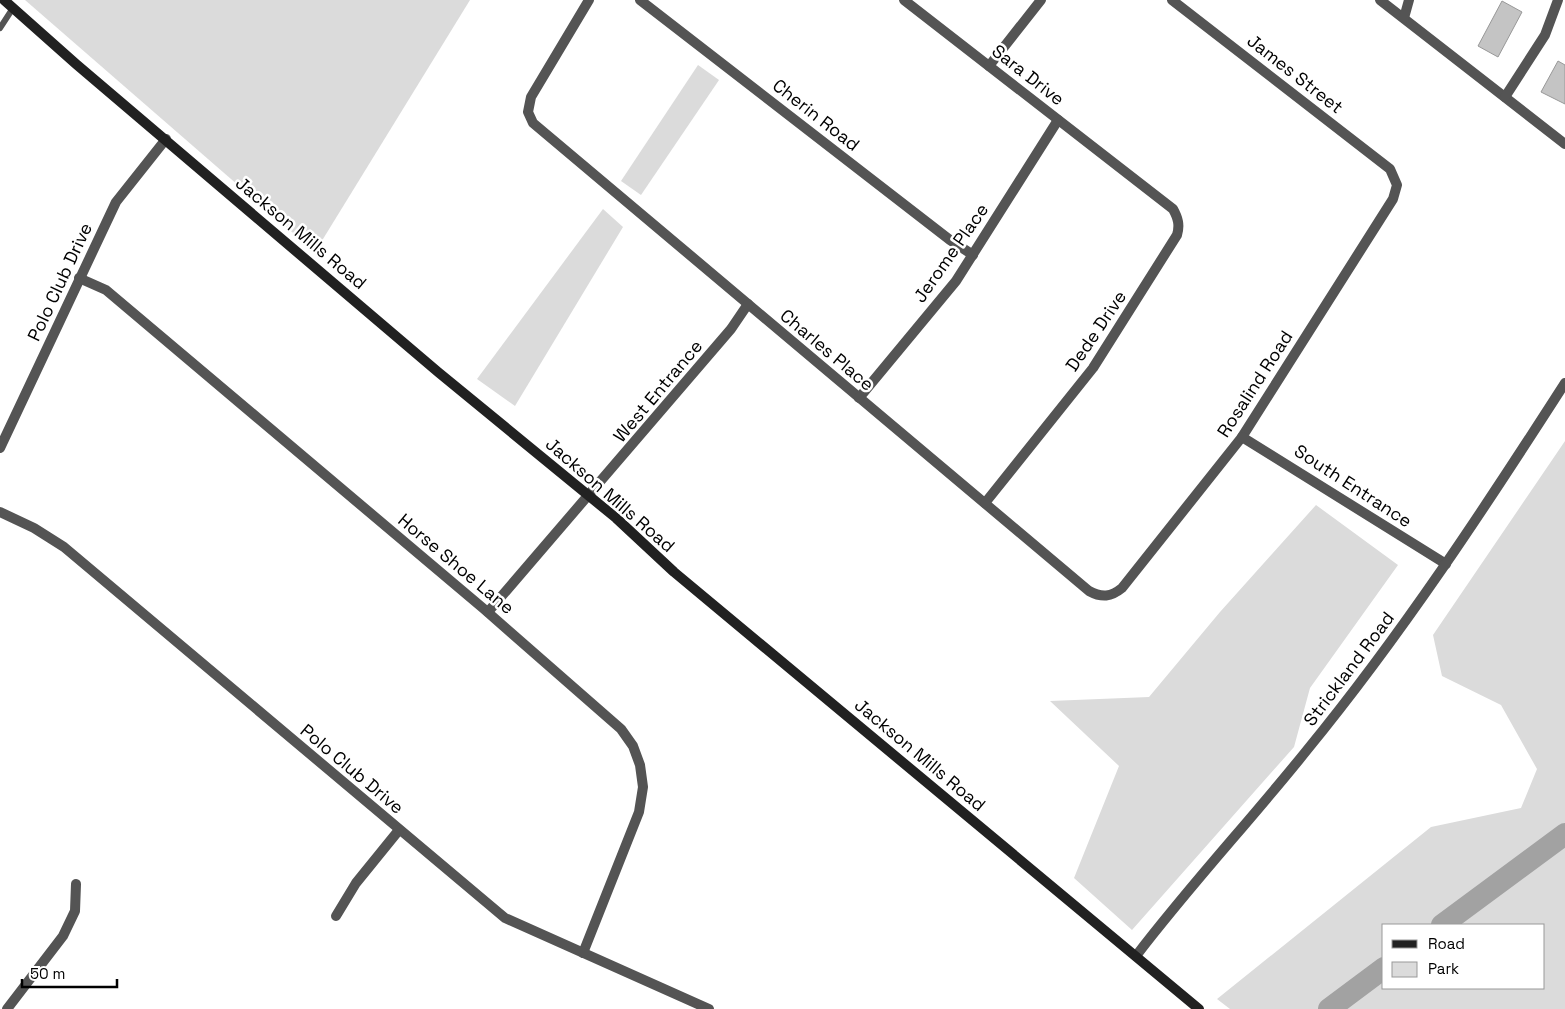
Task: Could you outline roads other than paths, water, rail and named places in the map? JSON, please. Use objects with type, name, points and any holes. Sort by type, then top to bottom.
[{"type":"main road","name":"Jackson Mills Road","points":[[4,0],[438,372],[588,496],[674,572],[1199,1009]]},
{"type":"street","name":"Charles Place","points":[[589,0],[531,97],[528,112],[533,123],[1089,592],[1099,596],[1115,594]]},
{"type":"street","name":"Cherin Road","points":[[640,0],[942,234],[973,255]]},
{"type":"street","name":"Sara Drive","points":[[904,0],[1131,176]]},
{"type":"street","points":[[989,66],[1041,0]]},
{"type":"street","name":"James Street","points":[[1172,0],[1390,169],[1395,176]]},
{"type":"street","points":[[1380,0],[1565,144]]},
{"type":"street","points":[[1404,18],[1409,0]]},
{"type":"street","points":[[1505,97],[1545,35],[1558,0]]},
{"type":"street","name":"Jerome Place","points":[[859,398],[956,281],[1058,120]]},
{"type":"street","name":"Polo Club Drive","points":[[0,448],[116,202],[166,139]]},
{"type":"street","name":"Dede Drive","points":[[984,503],[1093,368],[1177,235],[1177,216],[1173,209],[1131,176]]},
{"type":"street","name":"Rosalind Road","points":[[1115,594],[1122,588],[1242,437],[1393,199],[1397,185],[1395,176]]},
{"type":"street","name":"Horse Shoe Lane","points":[[79,278],[106,290],[488,612],[621,729],[633,746],[640,765],[643,787],[639,812],[583,953]]},
{"type":"street","name":"West Entrance","points":[[488,612],[719,344],[748,304]]},
{"type":"street","name":"Strickland Road","points":[[1136,956],[1308,750],[1393,639],[1499,487],[1565,383]]},
{"type":"street","name":"South Entrance","points":[[1242,437],[1446,564]]},
{"type":"street","name":"Polo Club Drive","points":[[0,512],[34,528],[64,547],[505,918],[709,1009]]},
{"type":"street","points":[[336,916],[356,883],[399,830]]},
{"type":"street","points":[[7,1009],[63,936],[75,911],[76,884]]},
{"type":"lane","points":[[0,28],[13,8]]},
{"type":"waterway","points":[[1443,924],[1565,834]]},
{"type":"waterway","points":[[1329,1009],[1382,969]]}]
